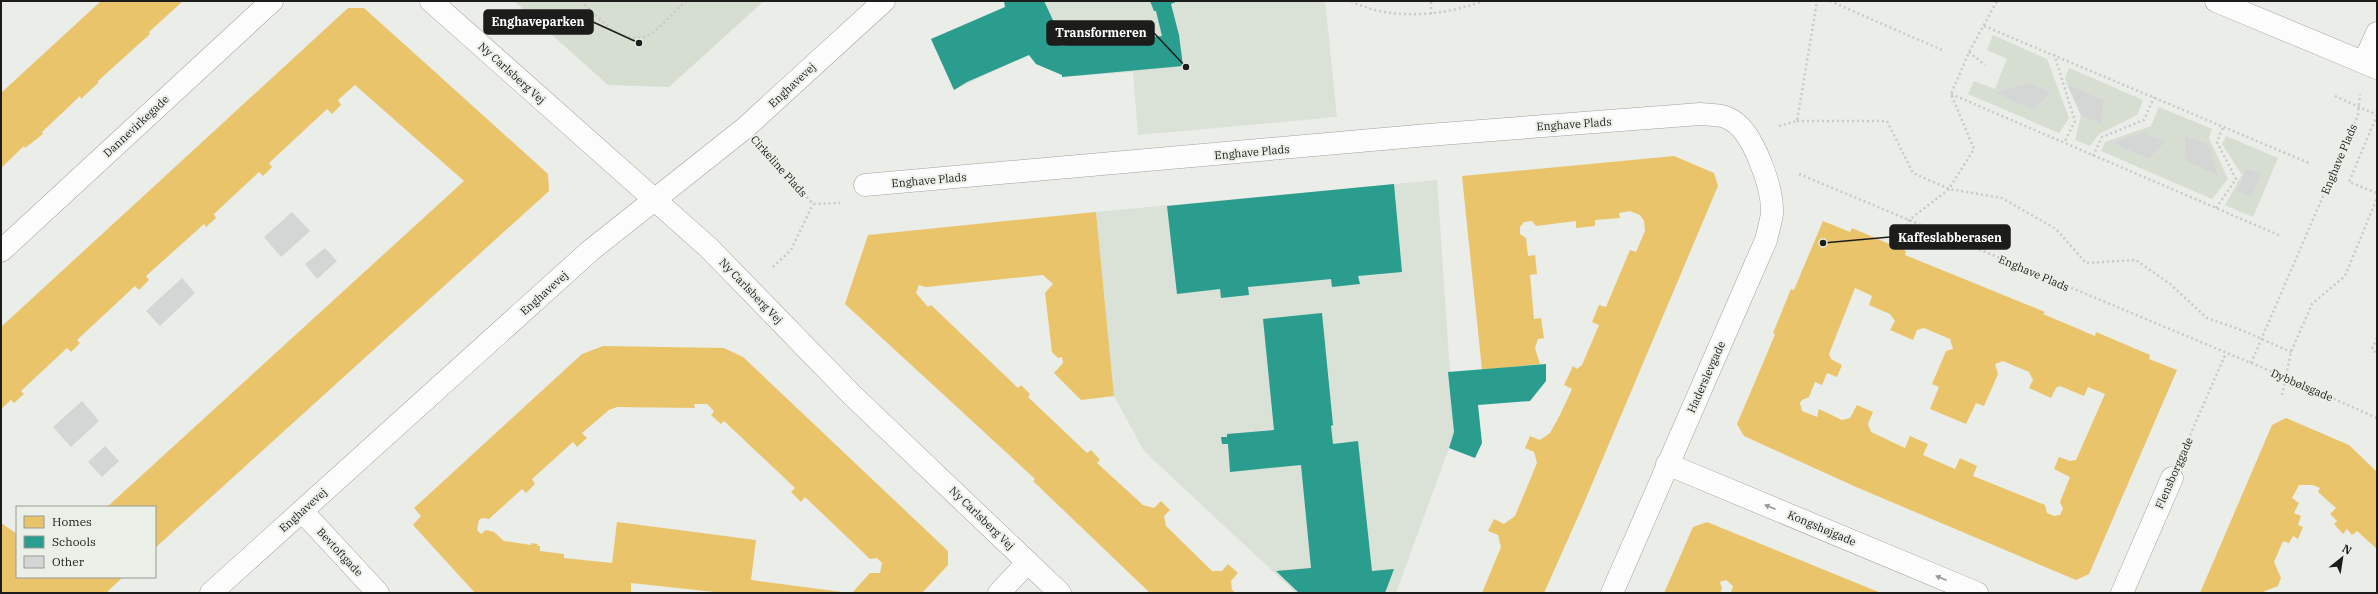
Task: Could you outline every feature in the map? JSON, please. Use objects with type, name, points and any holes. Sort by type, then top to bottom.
[{"type":"street","name":"Dannevirkegade","points":[[1,251],[272,1]]},
{"type":"street","name":"Ny Carlsberg Vej","points":[[431,1],[654,201],[709,248],[852,395],[1060,593]]},
{"type":"street","name":"Enghavevej","points":[[211,593],[591,250],[745,128],[884,1]]},
{"type":"street","points":[[2216,1],[2371,65],[2377,33]]},
{"type":"street","name":"Enghave Plads","points":[[865,185],[1428,135],[1700,114],[1720,115],[1734,121],[1745,134],[1758,156]]},
{"type":"street","name":"Haderslevgade","points":[[1612,593],[1766,240],[1772,212],[1769,188],[1758,156]]},
{"type":"street","name":"Kongshøjgade","points":[[1667,464],[1977,593]]},
{"type":"street","name":"Flensborggade","points":[[2122,593],[2172,478]]},
{"type":"street","name":"Bevtoftgade","points":[[302,511],[378,593]]},
{"type":"street","points":[[999,593],[1028,562]]},
{"type":"path","points":[[581,1],[612,30],[633,38],[651,34],[686,1]]},
{"type":"path","points":[[1351,1],[1393,13],[1431,14],[1464,8],[1483,1]]},
{"type":"path","points":[[1431,1],[1431,14]]},
{"type":"path","points":[[1797,121],[1817,1]]},
{"type":"path","points":[[1830,1],[1942,50]]},
{"type":"path","points":[[1902,235],[1908,220],[1949,189],[1974,149],[1951,94],[1969,52],[1997,1]]},
{"type":"path","points":[[1984,26],[2054,53],[2309,163]]},
{"type":"path","points":[[1969,52],[1985,65]]},
{"type":"path","points":[[2054,53],[2075,121],[2064,143]]},
{"type":"path","name":"Enghave Plads","points":[[2251,363],[2358,115],[2371,65]]},
{"type":"path","points":[[1951,94],[2281,236]]},
{"type":"path","points":[[2335,96],[2377,115],[2349,182],[2377,193]]},
{"type":"path","points":[[2094,156],[2102,137],[2144,120],[2154,97]]},
{"type":"path","points":[[1745,134],[1797,121],[1887,121],[1913,173],[1949,189],[2002,198],[2056,229],[2086,263],[2136,260],[2170,284],[2207,318],[2262,338],[2291,352]]},
{"type":"path","points":[[2216,208],[2236,179],[2217,142],[2223,127]]},
{"type":"path","name":"Cirkeline Plads","points":[[745,128],[813,204]]},
{"type":"path","name":"Enghave Plads","points":[[1758,156],[2226,353]]},
{"type":"path","name":"Cirkeline Plads","points":[[813,204],[865,202],[865,185]]},
{"type":"path","points":[[2282,395],[2287,378],[2291,352],[2312,304],[2345,276],[2377,198]]},
{"type":"path","name":"Cirkeline Plads","points":[[749,290],[790,250],[813,204]]},
{"type":"path","points":[[2377,338],[2372,349],[2377,354]]},
{"type":"path","name":"Dybbølsgade","points":[[2226,353],[2377,418]]},
{"type":"path","name":"Flensborggade","points":[[2172,478],[2226,353]]},
{"type":"shaded area","points":[[514,1],[764,1],[669,87],[608,85]]},
{"type":"shaded area","points":[[1004,1],[1325,1],[1337,117],[1138,135],[1133,72],[1062,77],[1062,75],[1036,64],[1028,55],[954,90],[931,39],[1005,7]]},
{"type":"shaded area","points":[[1993,35],[2047,59],[2069,118],[2059,133],[1968,94],[1974,81],[1995,89],[2007,59],[1987,50]],"holes":[[[2029,82],[2051,93],[2034,110],[1996,93]]]},
{"type":"shaded area","points":[[2069,68],[2143,100],[2137,115],[2099,134],[2090,146],[2075,140],[2081,116],[2102,125],[2104,100],[2067,84],[2065,78]]},
{"type":"shaded area","points":[[2159,107],[2212,129],[2209,138],[2228,179],[2212,199],[2101,151],[2105,142],[2151,126]],"holes":[[[2143,132],[2166,142],[2149,159],[2112,143]],[[2185,136],[2208,144],[2217,175],[2184,160]]]},
{"type":"shaded area","points":[[2226,136],[2278,158],[2253,217],[2225,205],[2242,175],[2222,144]],"holes":[[[2246,168],[2261,174],[2252,197],[2237,191]]]},
{"type":"shaded area","points":[[1437,180],[1454,432],[1449,448],[1396,593],[1296,593],[1144,451],[1114,396],[1096,212]]},
{"type":"building: Homes","points":[[101,1],[183,1],[149,32],[150,34],[98,81],[98,83],[81,99],[80,96],[42,132],[43,134],[25,148],[24,146],[1,168],[1,93]]},
{"type":"building: Homes","points":[[348,8],[364,8],[548,174],[549,191],[156,547],[156,506],[108,506],[464,181],[355,85],[338,100],[341,105],[332,114],[327,109],[269,163],[272,167],[263,176],[259,172],[214,214],[216,218],[206,227],[204,224],[146,276],[149,280],[139,290],[135,286],[77,340],[80,343],[71,352],[67,348],[21,391],[24,394],[14,403],[11,400],[1,409],[1,327]]},
{"type":"building: Homes","points":[[1674,156],[1714,173],[1718,186],[1581,510],[1544,593],[1482,593],[1501,547],[1498,535],[1488,531],[1494,519],[1504,524],[1515,516],[1537,463],[1534,452],[1525,448],[1530,436],[1540,440],[1550,433],[1572,389],[1564,385],[1573,366],[1577,369],[1582,365],[1599,325],[1592,322],[1599,305],[1606,307],[1630,250],[1636,252],[1645,231],[1644,221],[1640,215],[1630,211],[1619,213],[1620,218],[1595,220],[1595,226],[1576,228],[1576,221],[1536,226],[1532,221],[1524,222],[1520,227],[1520,234],[1526,238],[1528,256],[1535,255],[1537,274],[1530,275],[1534,319],[1541,318],[1544,338],[1538,339],[1535,348],[1540,364],[1482,370],[1462,176]]},
{"type":"building: Homes","points":[[1096,212],[1114,396],[1081,400],[1054,373],[1063,363],[1062,357],[1058,358],[1052,352],[1045,293],[1053,284],[1043,275],[926,287],[919,285],[916,293],[928,307],[931,305],[1018,388],[1021,385],[1030,394],[1028,397],[1087,453],[1091,450],[1100,460],[1097,463],[1143,505],[1154,508],[1161,501],[1170,510],[1164,516],[1166,526],[1212,571],[1222,571],[1228,564],[1238,573],[1231,581],[1232,590],[1236,593],[1150,593],[1033,481],[1035,479],[845,304],[868,235]]},
{"type":"building: Homes","points":[[1823,221],[1850,232],[1852,228],[1906,251],[1905,255],[2045,312],[2043,314],[2095,336],[2096,332],[2150,355],[2149,359],[2177,370],[2089,574],[2076,580],[1856,487],[1744,436],[1737,424],[1775,334],[1773,333],[1791,289],[1794,290]],"holes":[[[1855,288],[1872,296],[1869,305],[1890,314],[1895,321],[1890,330],[1913,340],[1917,330],[1924,328],[1950,339],[1953,349],[1946,351],[1932,384],[1939,387],[1930,409],[1966,424],[1976,403],[1984,406],[1998,374],[1995,364],[2003,361],[2029,372],[2033,380],[2029,388],[2051,398],[2056,388],[2060,386],[2084,396],[2088,387],[2105,394],[2076,460],[2070,461],[2059,457],[2054,469],[2070,477],[2060,502],[2063,509],[2060,515],[2054,516],[2047,513],[2045,505],[1973,476],[1977,466],[1960,458],[1955,469],[1923,455],[1928,444],[1910,436],[1905,448],[1871,432],[1868,424],[1873,412],[1857,405],[1850,418],[1842,420],[1819,409],[1817,417],[1802,411],[1800,403],[1802,400],[1809,397],[1815,382],[1822,385],[1827,373],[1837,377],[1842,365],[1831,359],[1829,354]]]},
{"type":"building: Homes","points":[[603,346],[724,348],[743,357],[948,551],[948,565],[922,593],[852,593],[870,573],[880,573],[882,563],[877,558],[870,559],[805,497],[801,502],[791,492],[795,488],[724,421],[721,424],[711,415],[714,411],[707,404],[694,404],[695,408],[617,407],[609,410],[582,433],[587,438],[577,447],[573,442],[532,479],[535,484],[526,493],[522,489],[489,519],[482,518],[479,520],[477,530],[481,534],[486,530],[494,532],[504,541],[531,545],[531,543],[538,544],[537,546],[540,546],[540,551],[564,554],[564,558],[612,563],[617,522],[756,540],[751,580],[850,593],[724,593],[631,583],[631,593],[475,593],[413,525],[421,516],[414,508],[582,354]]},
{"type":"building: Homes","points":[[2286,418],[2349,445],[2377,472],[2377,549],[2357,531],[2352,535],[2347,529],[2343,534],[2334,524],[2337,521],[2330,514],[2336,508],[2318,492],[2320,488],[2313,485],[2299,485],[2292,498],[2299,503],[2294,513],[2301,516],[2298,525],[2303,527],[2298,539],[2293,536],[2289,543],[2283,541],[2274,562],[2281,578],[2278,586],[2260,593],[2200,593],[2272,425]]},
{"type":"building: Homes","points":[[1707,522],[1881,593],[1733,593],[1731,592],[1733,586],[1726,580],[1720,582],[1722,588],[1720,593],[1664,593],[1693,527]]},
{"type":"building: Homes","points":[[1,523],[16,533],[16,578],[122,578],[106,593],[1,593]]},
{"type":"building: Schools","points":[[1004,1],[1044,1],[1060,35],[1057,36],[1060,46],[1162,36],[1156,11],[1154,11],[1150,1],[1178,1],[1171,4],[1179,35],[1183,66],[1062,77],[1062,75],[1036,64],[1029,55],[967,82],[954,90],[931,39],[1005,7]]},
{"type":"building: Schools","points":[[1394,184],[1402,272],[1358,276],[1360,284],[1332,287],[1331,279],[1248,287],[1249,295],[1221,298],[1220,289],[1177,294],[1167,206]]},
{"type":"building: Schools","points":[[1322,313],[1333,425],[1331,426],[1333,444],[1358,441],[1372,571],[1394,569],[1385,593],[1299,593],[1276,571],[1311,568],[1301,465],[1230,472],[1228,444],[1222,444],[1221,437],[1227,437],[1227,434],[1274,430],[1263,319]]},
{"type":"building: Schools","points":[[1546,364],[1546,381],[1530,401],[1478,405],[1482,443],[1475,458],[1449,448],[1454,432],[1448,372]]},
{"type":"building: Other","points":[[2029,82],[2051,93],[2034,110],[1995,93]]},
{"type":"building: Other","points":[[2067,84],[2104,100],[2102,125],[2081,116]]},
{"type":"building: Other","points":[[2143,132],[2166,142],[2149,159],[2112,143]]},
{"type":"building: Other","points":[[2185,136],[2208,144],[2218,176],[2184,160]]},
{"type":"building: Other","points":[[2246,168],[2261,174],[2252,197],[2237,191]]},
{"type":"building: Other","points":[[292,212],[310,231],[281,257],[264,237]]},
{"type":"building: Other","points":[[325,248],[337,261],[317,279],[305,264]]},
{"type":"building: Other","points":[[182,278],[195,293],[160,326],[146,311]]},
{"type":"building: Other","points":[[82,401],[99,421],[71,447],[53,427]]},
{"type":"building: Other","points":[[105,446],[119,461],[102,477],[88,462]]},
{"type":"place","name":"Enghaveparken","points":[[639,43]]},
{"type":"place","name":"Transformeren","points":[[1186,67]]},
{"type":"place","name":"Kaffeslabberasen","points":[[1823,243]]}]
